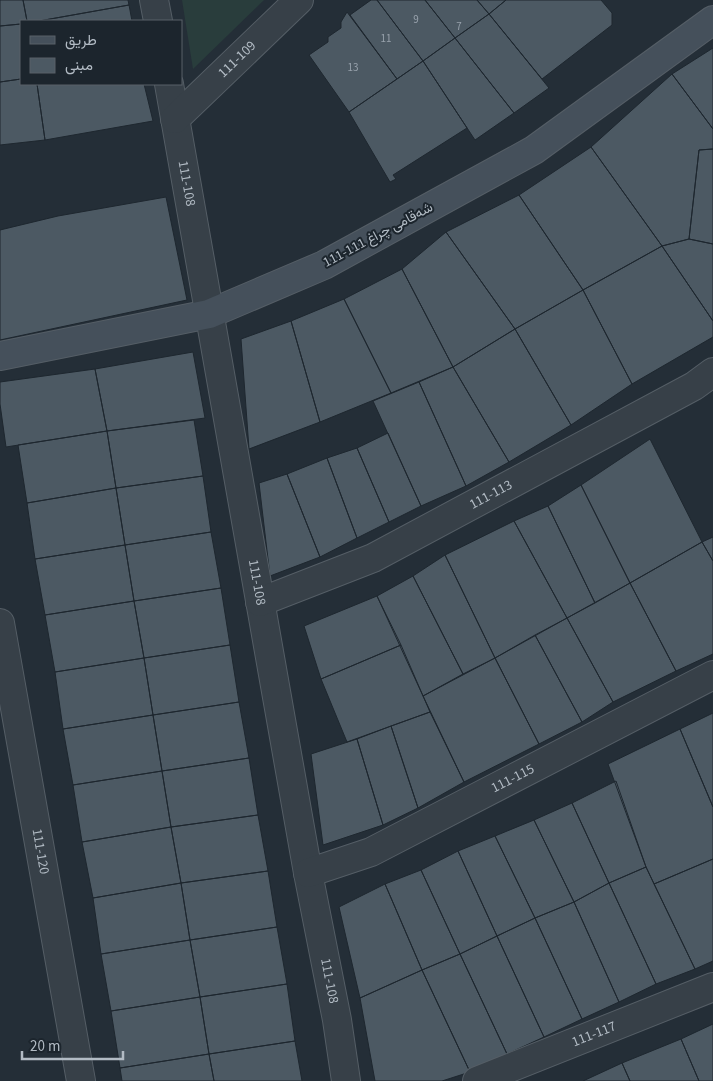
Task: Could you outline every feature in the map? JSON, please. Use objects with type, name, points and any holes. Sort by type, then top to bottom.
[{"type":"street","points":[[154,0],[158,20]]},
{"type":"street","name":"111-109","points":[[175,119],[299,0]]},
{"type":"street","name":"شەقامی چراغ 111-111","points":[[0,356],[209,314],[324,265],[534,150],[713,20]]},
{"type":"street","name":"111-108","points":[[169,85],[346,1081]]},
{"type":"street","name":"111-113","points":[[260,602],[373,558],[694,386],[713,372]]},
{"type":"street","name":"111-120","points":[[0,623],[81,1081]]},
{"type":"street","name":"111-115","points":[[308,872],[372,852],[713,675]]},
{"type":"street","name":"111-117","points":[[477,1081],[713,987]]},
{"type":"green space","points":[[182,0],[264,0],[193,69]]},
{"type":"building","points":[[0,0],[23,0],[27,20],[20,20],[20,24],[0,26]]},
{"type":"building","points":[[23,0],[128,0],[129,5],[45,20],[27,20]]},
{"type":"building","points":[[371,0],[377,0],[423,61],[397,79],[350,15]]},
{"type":"building","points":[[377,0],[425,0],[455,38],[423,61]]},
{"type":"building","points":[[425,0],[477,0],[489,14],[455,38]]},
{"type":"building","points":[[477,0],[506,0],[489,14]]},
{"type":"building","points":[[506,0],[601,0],[612,13],[612,25],[542,79],[489,14]]},
{"type":"building","points":[[129,5],[132,20],[45,20]]},
{"type":"building","points":[[347,12],[397,79],[349,112],[309,55],[328,42],[328,37],[341,28],[341,22]]},
{"type":"building","points":[[489,14],[549,88],[514,113],[455,38]]},
{"type":"building","points":[[20,24],[20,79],[0,82],[0,26]]},
{"type":"building","points":[[455,38],[514,113],[475,140],[423,61]]},
{"type":"building","points":[[713,48],[713,129],[672,74]]},
{"type":"building","points":[[423,61],[467,128],[393,175],[396,179],[390,182],[349,112]]},
{"type":"building","points":[[672,74],[713,129],[713,149],[699,150],[689,239],[662,246],[591,147]]},
{"type":"building","points":[[20,79],[20,85],[37,85],[45,140],[0,145],[0,82]]},
{"type":"building","points":[[37,85],[144,85],[153,121],[45,140]]},
{"type":"building","points":[[591,147],[662,246],[583,290],[519,195]]},
{"type":"building","points":[[713,149],[713,244],[689,239],[699,150]]},
{"type":"building","points":[[519,195],[583,290],[515,329],[446,232]]},
{"type":"building","points":[[166,197],[187,300],[0,340],[0,230],[58,216]]},
{"type":"building","points":[[446,232],[515,329],[453,367],[402,269]]},
{"type":"building","points":[[689,239],[713,244],[713,321],[662,246]]},
{"type":"building","points":[[662,246],[713,321],[713,337],[632,384],[583,290]]},
{"type":"building","points":[[402,269],[453,367],[391,393],[344,299]]},
{"type":"building","points":[[583,290],[632,384],[571,425],[515,329]]},
{"type":"building","points":[[344,299],[391,393],[320,422],[291,321]]},
{"type":"building","points":[[291,321],[320,422],[249,449],[241,339]]},
{"type":"building","points":[[515,329],[571,425],[509,462],[453,367]]},
{"type":"building","points":[[193,352],[205,418],[107,431],[95,369]]},
{"type":"building","points":[[453,367],[509,462],[466,486],[419,382]]},
{"type":"building","points":[[95,369],[107,431],[6,447],[0,404],[0,382]]},
{"type":"building","points":[[419,382],[466,486],[421,506],[373,401]]},
{"type":"building","points":[[194,420],[203,476],[116,488],[107,431]]},
{"type":"building","points":[[107,431],[116,488],[27,503],[18,445]]},
{"type":"building","points":[[388,433],[421,506],[389,522],[357,448]]},
{"type":"building","points":[[650,439],[702,542],[630,583],[581,485]]},
{"type":"building","points":[[357,448],[389,522],[357,538],[327,458]]},
{"type":"building","points":[[327,458],[357,538],[320,557],[287,474]]},
{"type":"building","points":[[287,474],[320,557],[270,576],[259,483]]},
{"type":"building","points":[[203,476],[211,532],[125,545],[116,488]]},
{"type":"building","points":[[581,485],[630,583],[595,603],[548,506]]},
{"type":"building","points":[[116,488],[125,545],[35,559],[27,503]]},
{"type":"building","points":[[548,506],[595,603],[567,618],[514,521]]},
{"type":"building","points":[[514,521],[567,618],[495,658],[445,555]]},
{"type":"building","points":[[211,532],[221,588],[134,601],[125,545]]},
{"type":"building","points":[[713,537],[713,561],[702,542]]},
{"type":"building","points":[[702,542],[713,561],[713,654],[676,671],[630,583]]},
{"type":"building","points":[[125,545],[134,601],[45,615],[35,559]]},
{"type":"building","points":[[445,555],[495,658],[463,674],[413,576]]},
{"type":"building","points":[[413,576],[463,674],[423,696],[377,596]]},
{"type":"building","points":[[630,583],[676,671],[613,702],[567,618]]},
{"type":"building","points":[[221,588],[230,645],[144,658],[134,601]]},
{"type":"building","points":[[377,596],[401,645],[321,679],[304,626]]},
{"type":"building","points":[[134,601],[144,658],[55,672],[45,615]]},
{"type":"building","points":[[567,618],[613,702],[582,722],[535,635]]},
{"type":"building","points":[[535,635],[582,722],[539,744],[495,658]]},
{"type":"building","points":[[230,645],[239,702],[153,715],[144,658]]},
{"type":"building","points":[[401,645],[430,712],[347,742],[321,679]]},
{"type":"building","points":[[144,658],[153,715],[63,729],[55,672]]},
{"type":"building","points":[[495,658],[539,744],[464,782],[423,696]]},
{"type":"building","points":[[239,702],[249,758],[162,771],[153,715]]},
{"type":"building","points":[[430,712],[464,782],[418,808],[391,726]]},
{"type":"building","points":[[713,713],[713,807],[680,729]]},
{"type":"building","points":[[153,715],[162,771],[73,785],[63,729]]},
{"type":"building","points":[[391,726],[418,808],[383,825],[357,739]]},
{"type":"building","points":[[680,729],[713,807],[713,859],[654,884],[608,764]]},
{"type":"building","points":[[357,739],[383,825],[323,845],[311,754]]},
{"type":"building","points":[[249,758],[258,815],[171,827],[162,771]]},
{"type":"building","points":[[162,771],[171,827],[82,842],[73,785]]},
{"type":"building","points":[[616,781],[646,867],[609,883],[572,803]]},
{"type":"building","points":[[572,803],[609,883],[574,902],[534,820]]},
{"type":"building","points":[[258,815],[268,871],[181,883],[171,827]]},
{"type":"building","points":[[534,820],[574,902],[535,918],[495,836]]},
{"type":"building","points":[[171,827],[181,883],[93,898],[82,842]]},
{"type":"building","points":[[495,836],[535,918],[497,936],[458,851]]},
{"type":"building","points":[[458,851],[497,936],[460,954],[421,870]]},
{"type":"building","points":[[713,859],[713,961],[695,969],[654,884]]},
{"type":"building","points":[[646,867],[695,969],[656,984],[609,883]]},
{"type":"building","points":[[421,870],[460,954],[422,970],[385,884]]},
{"type":"building","points":[[268,871],[277,927],[190,940],[181,883]]},
{"type":"building","points":[[181,883],[190,940],[101,954],[93,898]]},
{"type":"building","points":[[609,883],[656,984],[619,1002],[574,902]]},
{"type":"building","points":[[385,884],[422,970],[360,998],[339,907]]},
{"type":"building","points":[[574,902],[619,1002],[582,1019],[535,918]]},
{"type":"building","points":[[535,918],[582,1019],[544,1037],[497,936]]},
{"type":"building","points":[[277,927],[287,984],[200,997],[190,940]]},
{"type":"building","points":[[497,936],[544,1037],[507,1054],[460,954]]},
{"type":"building","points":[[190,940],[200,997],[111,1011],[101,954]]},
{"type":"building","points":[[460,954],[507,1054],[470,1072],[422,970]]},
{"type":"building","points":[[422,970],[470,1072],[442,1081],[375,1081],[360,998]]},
{"type":"building","points":[[287,984],[295,1041],[209,1054],[200,997]]},
{"type":"building","points":[[200,997],[209,1054],[120,1068],[111,1011]]},
{"type":"building","points":[[713,1024],[713,1081],[699,1081],[681,1039]]},
{"type":"building","points":[[681,1039],[699,1081],[630,1081],[622,1063]]},
{"type":"building","points":[[295,1041],[302,1081],[214,1081],[209,1054]]},
{"type":"building","points":[[209,1054],[214,1081],[122,1081],[120,1068]]},
{"type":"building","points":[[622,1063],[630,1081],[583,1081]]}]
